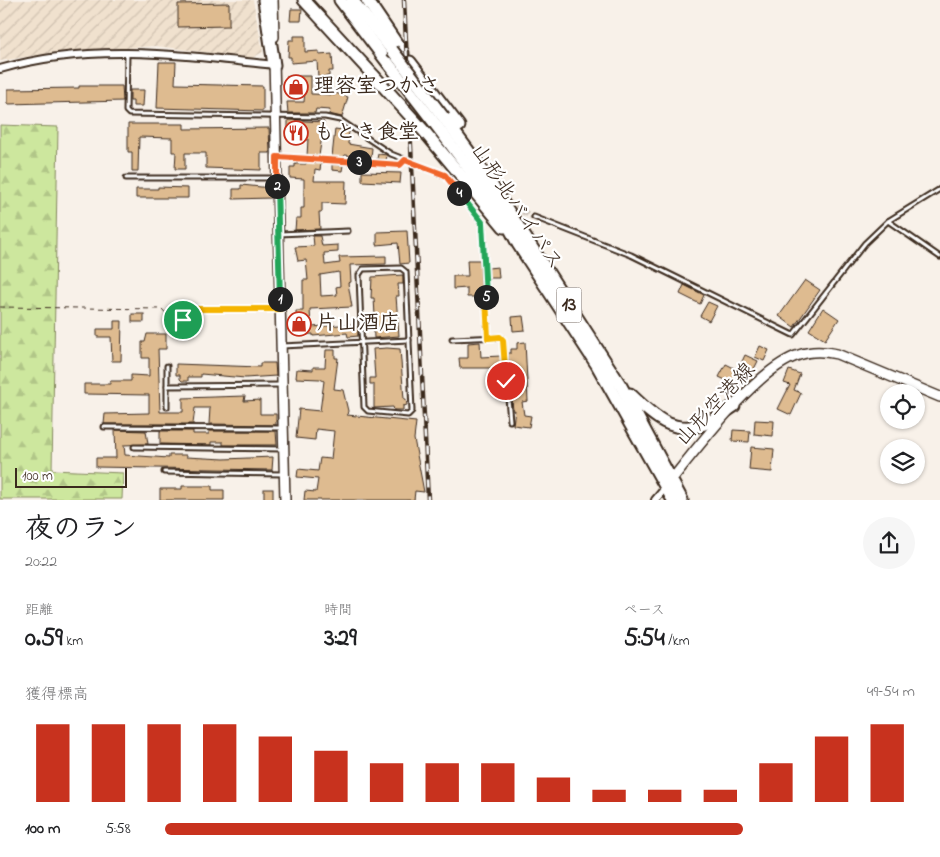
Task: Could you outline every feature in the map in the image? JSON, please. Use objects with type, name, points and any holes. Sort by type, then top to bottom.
[{"type":"highway","points":[[264,0],[274,65]]},
{"type":"highway","points":[[304,0],[522,241]]},
{"type":"highway","name":"山形北バイパス","points":[[340,0],[388,63],[440,121]]},
{"type":"highway","name":"山形北バイパス","points":[[352,0],[402,55],[440,121],[622,386],[669,483],[673,500]]},
{"type":"highway","points":[[367,0],[402,55],[446,107],[497,180],[522,241]]},
{"type":"highway","name":"山形北バイパス","points":[[522,241],[669,483],[682,500]]},
{"type":"highway","points":[[622,386],[654,417],[665,424],[677,427],[693,427],[706,423],[734,406]]},
{"type":"main road","points":[[273,0],[285,500]]},
{"type":"main road","name":"山形空港線","points":[[669,483],[734,406],[770,372],[790,358],[809,352],[822,351],[855,360],[940,397]]},
{"type":"street","points":[[0,69],[40,60],[127,51],[274,65]]},
{"type":"street","points":[[655,500],[669,483]]},
{"type":"lane","points":[[127,51],[126,111],[129,114],[325,117],[340,120],[391,154],[447,176],[482,222],[488,338]]},
{"type":"lane","points":[[277,157],[400,165],[405,160]]},
{"type":"lane","points":[[126,178],[277,178]]},
{"type":"lane","points":[[534,217],[632,254],[793,335],[865,243],[888,221],[940,189]]},
{"type":"lane","points":[[888,221],[940,257]]},
{"type":"lane","points":[[278,234],[348,231]]},
{"type":"lane","points":[[401,268],[406,272],[412,411],[408,415],[368,411],[364,407],[362,342],[359,275],[363,270],[401,268]]},
{"type":"lane","points":[[452,339],[500,337],[503,340],[510,421]]},
{"type":"lane","points":[[281,346],[408,340]]},
{"type":"lane","points":[[167,366],[167,407]]},
{"type":"lane","points":[[167,386],[282,386]]},
{"type":"lane","points":[[104,427],[283,428]]},
{"type":"lane","points":[[134,447],[284,450]]},
{"type":"lane","points":[[164,472],[284,474]]},
{"type":"path","points":[[0,307],[162,309],[172,320],[183,320],[192,309],[280,309]]},
{"type":"shaded area","points":[[0,0],[253,0],[263,52],[252,58],[156,46],[51,53],[0,61]]},
{"type":"green space","points":[[0,125],[58,127],[52,470],[123,473],[122,499],[0,499]]},
{"type":"building","points":[[229,3],[229,26],[178,27],[178,4]]},
{"type":"building","points":[[291,9],[302,9],[301,21],[290,21]]},
{"type":"building","points":[[294,36],[305,36],[305,52],[319,51],[319,55],[332,54],[333,71],[329,71],[329,76],[318,77],[317,61],[291,63],[291,57],[288,57],[289,40],[294,40]]},
{"type":"building","points":[[159,62],[176,62],[175,84],[263,86],[263,111],[157,108]]},
{"type":"building","points":[[287,76],[311,76],[311,94],[335,95],[335,93],[348,97],[342,117],[329,114],[330,110],[316,109],[315,113],[288,113],[287,102],[304,102],[305,90],[287,90]]},
{"type":"building","points":[[79,86],[122,86],[123,101],[8,104],[8,89],[79,88]]},
{"type":"building","points":[[130,90],[144,90],[143,106],[133,106],[133,101],[130,101]]},
{"type":"building","points":[[288,120],[324,122],[319,156],[307,156],[308,139],[288,139]]},
{"type":"building","points":[[128,124],[184,124],[184,129],[269,128],[270,153],[261,153],[261,170],[206,168],[206,153],[185,153],[185,169],[175,169],[176,152],[172,152],[172,138],[139,137],[138,171],[132,171],[132,152],[128,152]]},
{"type":"building","points":[[335,129],[349,131],[348,144],[372,148],[371,158],[345,155],[343,158],[332,157]]},
{"type":"building","points":[[378,154],[387,155],[386,161],[377,159]]},
{"type":"building","points":[[306,162],[321,163],[320,170],[315,169],[314,181],[346,181],[345,204],[322,203],[322,212],[319,212],[320,229],[295,230],[296,218],[301,218],[301,208],[304,208],[304,179],[290,178],[290,167],[295,167],[295,164],[306,164]]},
{"type":"building","points":[[332,164],[343,165],[342,171],[332,170]]},
{"type":"building","points":[[362,172],[401,173],[400,183],[362,181]]},
{"type":"building","points":[[241,185],[271,188],[271,198],[233,199],[233,189],[241,189]]},
{"type":"building","points":[[158,187],[188,188],[188,198],[136,198],[136,189],[158,189]]},
{"type":"building","points":[[407,231],[409,263],[400,264],[398,243],[377,245],[377,232]]},
{"type":"building","points":[[313,236],[320,236],[322,246],[338,245],[338,252],[324,253],[325,265],[340,263],[339,257],[386,256],[386,264],[350,265],[351,282],[348,283],[352,307],[310,309],[311,327],[354,324],[354,327],[358,327],[358,336],[348,337],[347,333],[313,336],[313,334],[295,335],[293,316],[296,316],[296,311],[303,311],[303,280],[308,280],[306,260],[298,261],[295,247],[314,246]],"holes":[[[339,272],[340,286],[336,287],[337,295],[321,296],[320,275]]]},
{"type":"building","points":[[467,260],[480,260],[482,297],[467,297],[467,288],[453,289],[453,276],[468,276]]},
{"type":"building","points":[[498,267],[499,278],[488,278],[488,268]]},
{"type":"building","points":[[403,275],[403,284],[398,284],[399,296],[396,296],[399,336],[374,338],[373,316],[375,316],[374,298],[371,298],[372,277]]},
{"type":"building","points":[[805,280],[820,290],[794,327],[779,316]]},
{"type":"building","points":[[684,285],[704,295],[700,304],[680,294]]},
{"type":"building","points":[[708,302],[717,306],[709,321],[700,316]]},
{"type":"building","points":[[823,308],[839,319],[825,340],[809,330]]},
{"type":"building","points":[[132,314],[144,314],[144,322],[132,322]]},
{"type":"building","points":[[523,316],[525,330],[513,331],[512,317]]},
{"type":"building","points":[[114,321],[122,321],[121,361],[112,361],[111,337],[97,337],[97,329],[114,329]]},
{"type":"building","points":[[147,334],[166,334],[166,349],[158,349],[160,412],[183,412],[183,398],[245,396],[244,401],[260,400],[260,414],[276,414],[276,425],[209,424],[210,408],[195,408],[193,424],[104,424],[105,414],[149,413],[149,395],[84,394],[84,384],[110,384],[110,381],[131,381],[131,375],[149,376],[149,358],[142,358],[142,342],[145,342]]},
{"type":"building","points":[[480,342],[481,357],[501,356],[502,368],[460,368],[459,358],[468,358],[468,343]]},
{"type":"building","points":[[525,342],[528,401],[522,402],[524,415],[531,416],[529,427],[513,425],[515,410],[513,411],[508,353],[511,353],[511,349],[517,349],[517,343]]},
{"type":"building","points":[[760,346],[769,350],[764,361],[755,357]]},
{"type":"building","points":[[373,349],[400,349],[404,399],[406,399],[407,405],[403,406],[403,410],[394,410],[393,407],[374,408],[374,384],[370,384],[370,378],[375,378]]},
{"type":"building","points":[[326,350],[335,350],[335,358],[338,358],[334,389],[343,390],[348,411],[347,415],[416,422],[414,439],[424,492],[415,491],[414,500],[304,500],[305,491],[316,492],[318,479],[297,477],[298,469],[318,471],[320,458],[331,459],[334,431],[316,429],[315,440],[296,438],[299,409],[320,411],[324,381],[320,379],[296,378],[297,369],[313,370],[313,367],[325,367]]},
{"type":"building","points":[[745,355],[758,361],[750,377],[752,378],[744,386],[737,382],[736,385],[719,377],[726,364],[738,370]]},
{"type":"building","points":[[260,363],[275,363],[276,376],[245,378],[201,374],[201,377],[188,377],[188,381],[182,381],[180,375],[176,375],[176,364],[260,367]]},
{"type":"building","points":[[789,370],[800,374],[794,390],[801,393],[791,415],[778,409],[790,385],[784,383]]},
{"type":"building","points":[[755,420],[774,421],[773,436],[754,434]]},
{"type":"building","points":[[115,430],[146,431],[148,444],[124,445],[125,455],[169,458],[169,455],[186,455],[186,457],[224,459],[273,457],[272,470],[96,467],[96,458],[116,458]]},
{"type":"building","points":[[733,430],[750,431],[749,442],[732,441]]},
{"type":"building","points":[[160,431],[193,431],[193,434],[209,434],[209,431],[276,431],[277,445],[223,445],[223,442],[211,442],[211,445],[160,444]]},
{"type":"building","points":[[751,447],[774,449],[772,472],[749,470]]},
{"type":"building","points":[[182,486],[212,486],[212,490],[224,490],[224,500],[160,500],[160,489],[182,489]]},
{"type":"building","points":[[264,489],[273,489],[273,500],[264,500]]},
{"type":"tunnel","points":[[449,177],[465,184]]},
{"type":"tunnel","points":[[506,204],[534,217]]},
{"type":"railway","points":[[404,0],[428,500]]},
{"type":"place","name":"理容室つかさ","points":[[296,87]]},
{"type":"place","name":"もとき食堂","points":[[296,133]]},
{"type":"place","name":"片山酒店","points":[[299,324]]},
{"type":"route","points":[[183,320],[192,309],[280,309],[277,157],[400,165],[405,160],[445,175],[482,222],[488,338],[500,337],[503,340],[506,381]]}]
